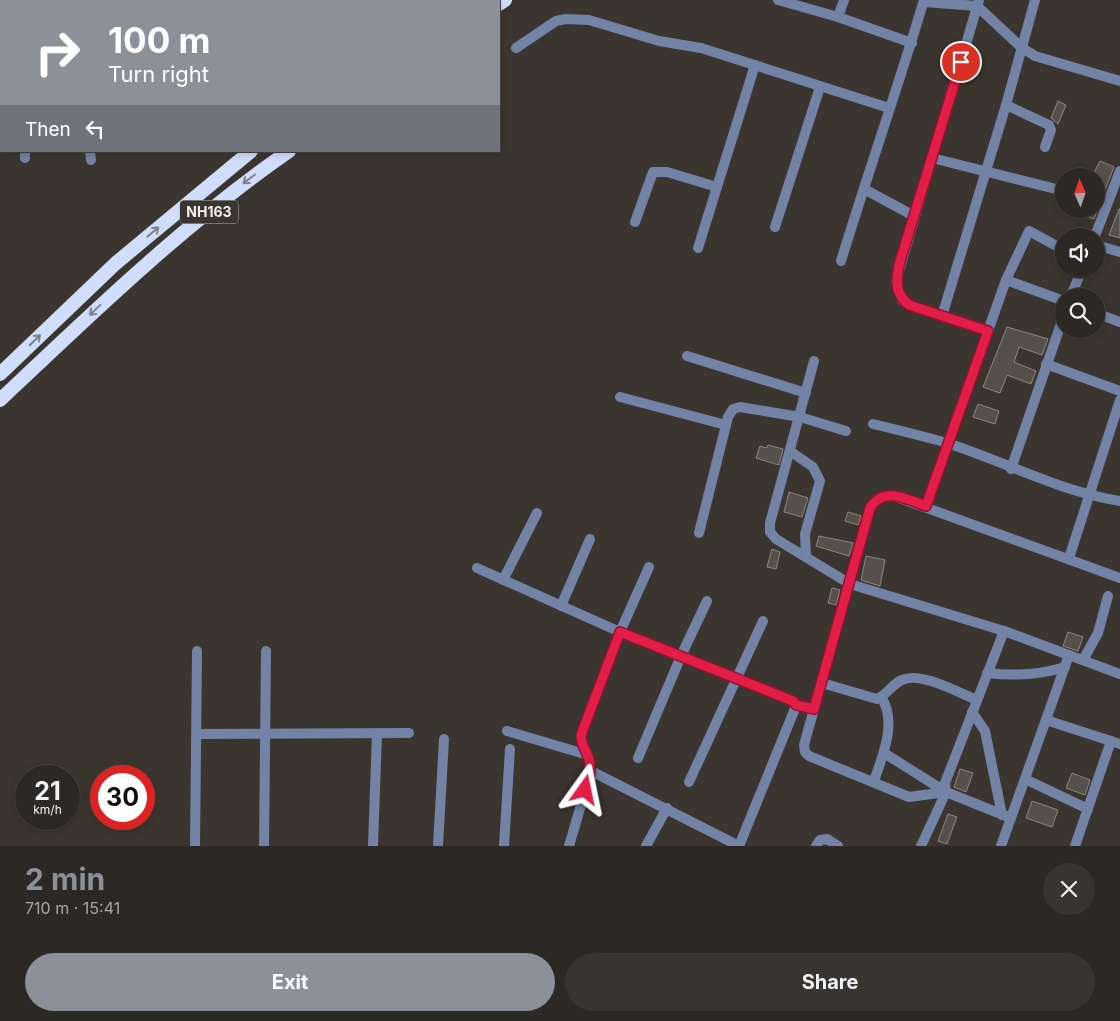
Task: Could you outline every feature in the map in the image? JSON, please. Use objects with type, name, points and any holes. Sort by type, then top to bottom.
[{"type":"highway","name":"NH163","points":[[0,374],[116,263],[250,152]]},
{"type":"highway","name":"NH163","points":[[0,400],[131,276],[248,180],[288,152]]},
{"type":"street","points":[[778,0],[838,17],[912,43]]},
{"type":"street","points":[[838,17],[844,0]]},
{"type":"street","points":[[942,316],[1006,105],[1035,0]]},
{"type":"street","points":[[841,260],[924,1],[978,3],[1021,47],[1035,56],[1052,63],[1120,81]]},
{"type":"street","points":[[978,3],[899,265],[896,281],[902,300],[909,305],[988,331]]},
{"type":"street","points":[[516,48],[556,22],[576,19],[659,41],[701,48],[889,108]]},
{"type":"street","points":[[698,248],[755,65]]},
{"type":"street","points":[[775,227],[820,87]]},
{"type":"street","points":[[1006,105],[1050,125],[1051,130],[1045,147]]},
{"type":"street","points":[[932,158],[1055,189]]},
{"type":"street","points":[[1098,228],[1117,187],[1120,171]]},
{"type":"street","points":[[635,222],[653,172],[667,172],[717,187]]},
{"type":"street","points":[[864,189],[914,216]]},
{"type":"street","points":[[926,506],[1006,280],[1029,231],[1055,245]]},
{"type":"street","points":[[1105,248],[1120,252]]},
{"type":"street","points":[[1006,280],[1055,298]]},
{"type":"street","points":[[1105,316],[1120,322]]},
{"type":"street","points":[[1011,469],[1056,338]]},
{"type":"street","points":[[687,356],[806,393]]},
{"type":"street","points":[[814,361],[770,523],[770,532],[776,539],[850,584],[1004,631],[1120,674]]},
{"type":"street","points":[[1046,364],[1120,391]]},
{"type":"street","points":[[620,397],[726,425]]},
{"type":"street","points":[[1069,558],[1120,400]]},
{"type":"street","points":[[699,533],[726,425],[733,409],[740,407],[800,417],[846,431]]},
{"type":"street","points":[[873,424],[948,444],[1011,469],[1089,496],[1120,501]]},
{"type":"street","points":[[790,451],[813,467],[820,481],[806,527],[806,557]]},
{"type":"street","points":[[946,792],[909,797],[809,756],[805,752],[804,745],[814,709],[870,508],[875,500],[883,495],[891,494],[1120,578]]},
{"type":"street","points":[[503,580],[537,513]]},
{"type":"street","points":[[561,606],[590,540]]},
{"type":"street","points":[[569,846],[591,771],[588,755],[581,742],[581,735],[620,632],[649,566]]},
{"type":"street","points":[[477,568],[620,632],[793,701],[796,705],[814,709]]},
{"type":"street","points":[[1083,660],[1098,633],[1108,596]]},
{"type":"street","points":[[638,758],[681,656],[707,601]]},
{"type":"street","points":[[689,782],[763,621]]},
{"type":"street","points":[[921,846],[946,792],[945,783],[1004,631]]},
{"type":"street","points":[[195,846],[197,651]]},
{"type":"street","points":[[264,846],[266,652]]},
{"type":"street","points":[[1001,846],[1006,816],[1025,779],[1069,655]]},
{"type":"street","points":[[987,673],[1011,675],[1053,671],[1065,667]]},
{"type":"street","points":[[822,683],[877,699],[881,698],[897,682],[910,677],[923,678],[977,700]]},
{"type":"street","points":[[874,782],[884,753],[888,718],[886,704],[881,698]]},
{"type":"street","points":[[591,771],[739,846],[796,705]]},
{"type":"street","points":[[972,712],[985,731],[1006,816]]},
{"type":"street","points":[[1046,720],[1116,742],[1075,846]]},
{"type":"street","points":[[506,732],[588,755]]},
{"type":"street","points":[[373,846],[377,733]]},
{"type":"street","points":[[197,734],[409,733]]},
{"type":"street","points":[[438,846],[444,739]]},
{"type":"street","points":[[504,846],[510,749]]},
{"type":"street","points":[[884,753],[946,792],[1006,816]]},
{"type":"street","points":[[1025,779],[1088,809]]},
{"type":"street","points":[[646,846],[667,808]]},
{"type":"street","points":[[816,846],[820,840],[827,839],[838,846]]},
{"type":"building","points":[[1058,101],[1066,105],[1058,124],[1051,118]]},
{"type":"building","points":[[1100,161],[1114,167],[1105,190],[1105,168],[1096,168]]},
{"type":"building","points":[[1120,209],[1120,238],[1109,235]]},
{"type":"building","points":[[1007,327],[1048,339],[1042,355],[1019,347],[1014,362],[1036,371],[1031,384],[1007,375],[1000,393],[983,387]]},
{"type":"building","points":[[978,404],[999,411],[995,424],[973,417]]},
{"type":"building","points":[[768,445],[783,449],[779,465],[756,458],[760,446],[767,448]]},
{"type":"building","points":[[789,492],[808,498],[802,517],[784,512]]},
{"type":"building","points":[[848,512],[861,516],[858,525],[845,521]]},
{"type":"building","points":[[819,536],[853,543],[849,556],[816,546]]},
{"type":"building","points":[[772,549],[780,552],[776,569],[767,567]]},
{"type":"building","points":[[866,556],[885,560],[880,586],[861,580]]},
{"type":"building","points":[[832,588],[840,590],[836,605],[828,603]]},
{"type":"building","points":[[1068,632],[1083,637],[1078,651],[1063,646]]},
{"type":"building","points":[[960,769],[973,773],[966,792],[954,787]]},
{"type":"building","points":[[1072,773],[1090,780],[1085,795],[1066,788]]},
{"type":"building","points":[[1032,801],[1058,810],[1052,827],[1026,818]]},
{"type":"building","points":[[948,814],[957,817],[947,844],[938,841]]},
{"type":"route","points":[[585,790],[591,771],[588,755],[581,742],[581,735],[620,632],[793,701],[796,705],[814,709],[870,508],[875,500],[883,495],[891,494],[926,506],[988,331],[909,305],[902,300],[896,281],[899,265],[961,62]]}]
